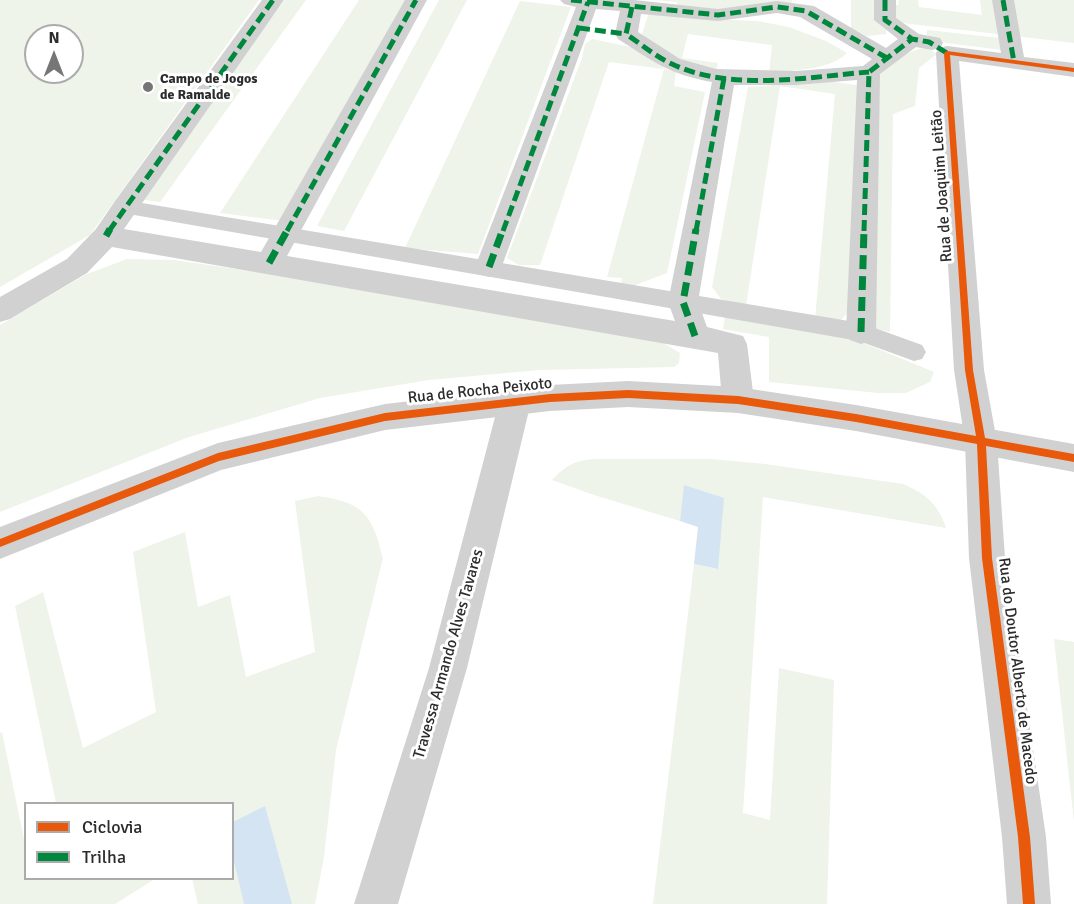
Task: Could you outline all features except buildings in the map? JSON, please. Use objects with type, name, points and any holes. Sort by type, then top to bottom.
[{"type":"street","points":[[0,311],[77,266],[106,236],[124,207],[273,0]]},
{"type":"street","points":[[269,263],[416,0]]},
{"type":"street","points":[[885,0],[885,20],[912,39],[929,42],[947,53],[1074,70]]},
{"type":"street","points":[[1003,0],[1014,62]]},
{"type":"street","points":[[489,267],[579,28],[580,1],[718,15],[777,7],[807,6],[878,65]]},
{"type":"street","points":[[621,4],[626,34]]},
{"type":"street","points":[[579,28],[626,34],[673,64],[724,78],[788,78],[878,65],[912,39]]},
{"type":"street","name":"Rua de Joaquim Leitão","points":[[947,53],[969,370],[981,442]]},
{"type":"street","points":[[861,332],[878,65]]},
{"type":"street","points":[[695,336],[683,302],[724,78]]},
{"type":"street","points":[[106,236],[732,344],[738,400]]},
{"type":"street","name":"Rua de Rocha Peixoto","points":[[0,543],[218,457],[385,417],[515,402],[628,394],[738,400],[856,418],[1074,458]]},
{"type":"street","name":"Travessa Armando Alves Tavares","points":[[376,904],[448,668],[515,402]]},
{"type":"street","name":"Rua do Doutor Alberto de Macedo","points":[[981,442],[987,558],[1024,837],[1029,904]]},
{"type":"lane","points":[[124,207],[285,232],[861,332],[914,352]]},
{"type":"shaded area","name":"Campo de Jogos de Ramalde","points":[[0,0],[259,0],[90,235],[0,287]]},
{"type":"shaded area","points":[[285,0],[306,0],[160,202],[136,199]]},
{"type":"shaded area","points":[[359,0],[416,0],[292,222],[220,213]]},
{"type":"shaded area","points":[[439,0],[467,0],[344,231],[317,226]]},
{"type":"shaded area","points":[[655,0],[792,0],[791,9],[676,11],[677,2]]},
{"type":"shaded area","points":[[851,0],[885,0],[885,3],[898,5],[899,0],[918,0],[919,7],[982,15],[980,0],[1074,0],[1074,43],[886,21],[886,34],[867,36],[851,28]]},
{"type":"shaded area","points":[[520,1],[571,7],[478,254],[405,248]]},
{"type":"shaded area","points":[[662,13],[757,21],[789,27],[826,41],[847,53],[821,66],[769,74],[772,45],[688,34],[682,58],[718,63],[716,72],[677,58],[659,48],[642,34],[648,15]]},
{"type":"shaded area","points":[[927,30],[1000,38],[1002,50],[939,42],[927,35]]},
{"type":"shaded area","points":[[592,39],[631,47],[665,69],[676,72],[674,86],[705,92],[667,273],[620,291],[622,278],[607,277],[664,69],[609,62],[540,265],[519,265],[507,258],[582,58],[585,44]]},
{"type":"shaded area","points":[[927,47],[937,54],[919,68],[915,106],[893,114],[890,332],[870,327],[877,80],[885,68],[897,58]]},
{"type":"shaded area","points":[[826,81],[863,86],[850,310],[840,321],[815,319],[835,94],[780,86],[746,306],[721,299],[712,287],[748,87]]},
{"type":"shaded area","points":[[127,259],[173,260],[293,277],[660,341],[680,353],[679,363],[674,367],[540,370],[429,380],[320,398],[189,437],[0,512],[0,325],[87,274]]},
{"type":"shaded area","points":[[725,315],[819,330],[859,341],[934,372],[930,382],[906,393],[878,393],[769,382],[769,337],[723,329]]},
{"type":"shaded area","points":[[596,459],[711,459],[765,464],[903,484],[918,491],[930,501],[943,520],[946,528],[763,497],[743,813],[770,820],[779,668],[834,680],[827,904],[653,904],[694,564],[717,569],[685,485],[680,521],[552,480],[572,464]]},
{"type":"shaded area","points":[[318,496],[346,502],[356,507],[370,521],[383,558],[336,750],[324,857],[315,904],[198,904],[192,880],[234,880],[234,802],[56,802],[15,606],[43,592],[83,748],[156,712],[133,552],[185,532],[198,607],[230,595],[246,677],[315,652],[295,501]]},
{"type":"shaded area","points":[[1054,639],[1074,642],[1074,822]]},
{"type":"shaded area","points":[[2,732],[24,839],[24,880],[153,880],[115,904],[0,904],[0,733]]},
{"type":"water","points":[[684,485],[724,498],[718,569],[694,564],[698,527],[680,521]]},
{"type":"water","points":[[265,806],[292,904],[244,904],[234,861],[234,822]]},
{"type":"marked path","points":[[106,236],[124,207],[273,0]]},
{"type":"marked path","points":[[269,263],[416,0]]},
{"type":"marked path","points":[[571,0],[718,15],[777,7],[806,11],[887,58]]},
{"type":"marked path","points":[[885,0],[885,20],[912,39],[929,42],[947,53]]},
{"type":"marked path","points":[[1003,0],[1014,62]]},
{"type":"marked path","points":[[489,267],[588,2]]},
{"type":"marked path","points":[[632,7],[626,34],[672,64],[693,72],[742,79],[796,78],[869,72]]},
{"type":"marked path","points":[[579,28],[626,34]]},
{"type":"marked path","points":[[861,332],[869,72],[912,39]]},
{"type":"marked path","points":[[695,336],[683,302],[724,78]]},
{"type":"cycle path","points":[[1029,904],[1024,837],[987,558],[981,442],[969,370],[947,53],[1074,70]]},
{"type":"cycle path","points":[[0,543],[218,457],[385,417],[550,398],[628,394],[738,400],[856,418],[1074,458]]},
{"type":"place","name":"Campo de Jogos de Ramalde","points":[[148,87]]}]
